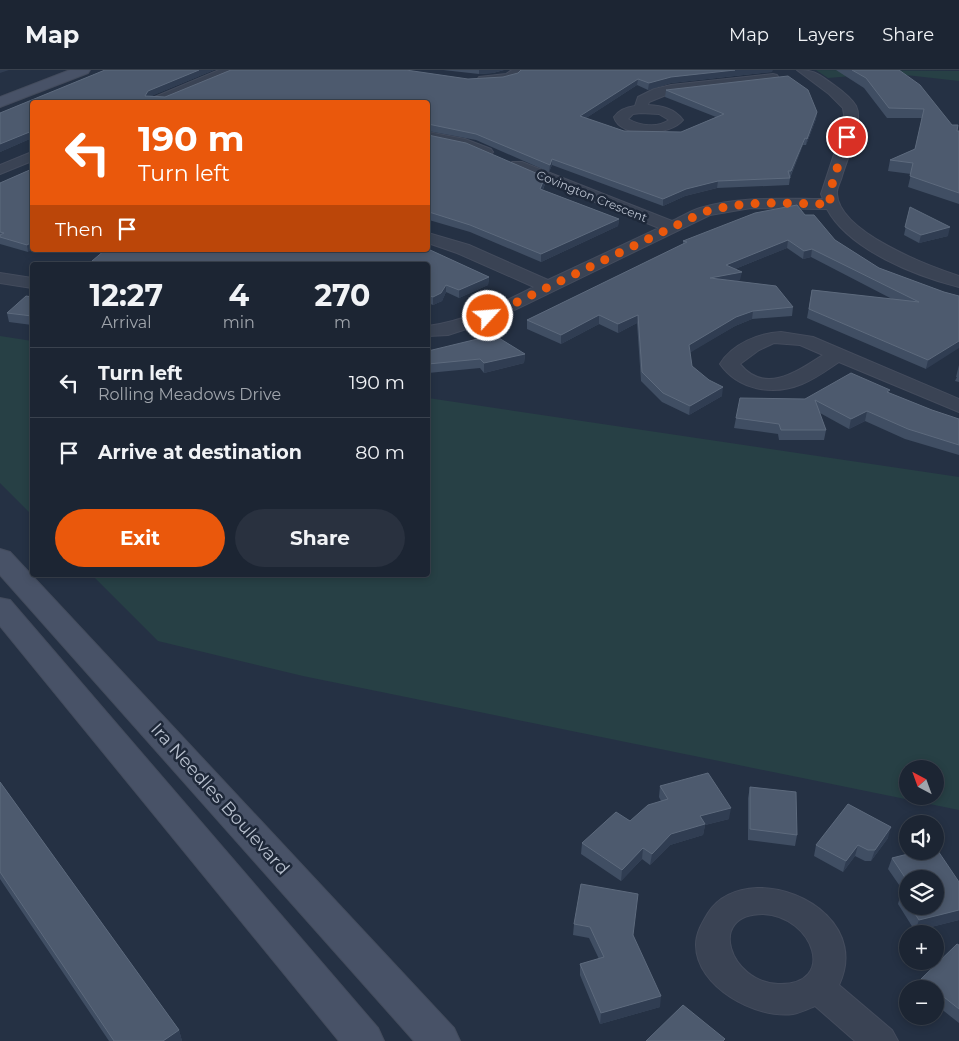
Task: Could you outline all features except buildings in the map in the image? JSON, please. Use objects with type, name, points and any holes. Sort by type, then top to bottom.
[{"type":"main road","points":[[0,92],[58,70]]},
{"type":"main road","points":[[0,102],[83,70]]},
{"type":"main road","name":"Ira Needles Boulevard","points":[[0,558],[440,1041]]},
{"type":"main road","points":[[0,607],[364,1041]]},
{"type":"street","points":[[160,100],[230,70]]},
{"type":"street","points":[[468,79],[502,79],[521,70]]},
{"type":"street","points":[[641,109],[643,100],[659,92],[671,89],[806,72],[834,91],[850,107],[852,121],[829,194],[831,204],[841,220],[855,234],[880,249],[959,282]]},
{"type":"street","name":"Covington Crescent","points":[[430,136],[460,142],[573,189],[672,227]]},
{"type":"street","points":[[0,170],[30,157]]},
{"type":"street","points":[[430,331],[468,324],[704,212],[727,205],[766,202],[831,204]]},
{"type":"street","points":[[430,239],[464,249],[549,286]]},
{"type":"street","points":[[0,278],[30,283]]},
{"type":"street","points":[[837,355],[791,382],[776,385],[749,380],[738,374],[730,364],[733,358],[760,340],[768,338],[793,338],[806,341],[959,406]]},
{"type":"street","points":[[818,988],[880,1041]]},
{"type":"green space","points":[[816,70],[959,71],[959,81],[888,73],[828,78]]},
{"type":"green space","points":[[0,336],[30,341],[30,513],[0,483]]},
{"type":"green space","points":[[430,398],[959,477],[959,810],[935,805],[944,805],[944,760],[899,760],[899,798],[303,676],[158,641],[94,577],[430,577]]},
{"type":"route","points":[[488,316],[704,212],[727,205],[746,203],[831,204],[829,194],[847,137]]}]
